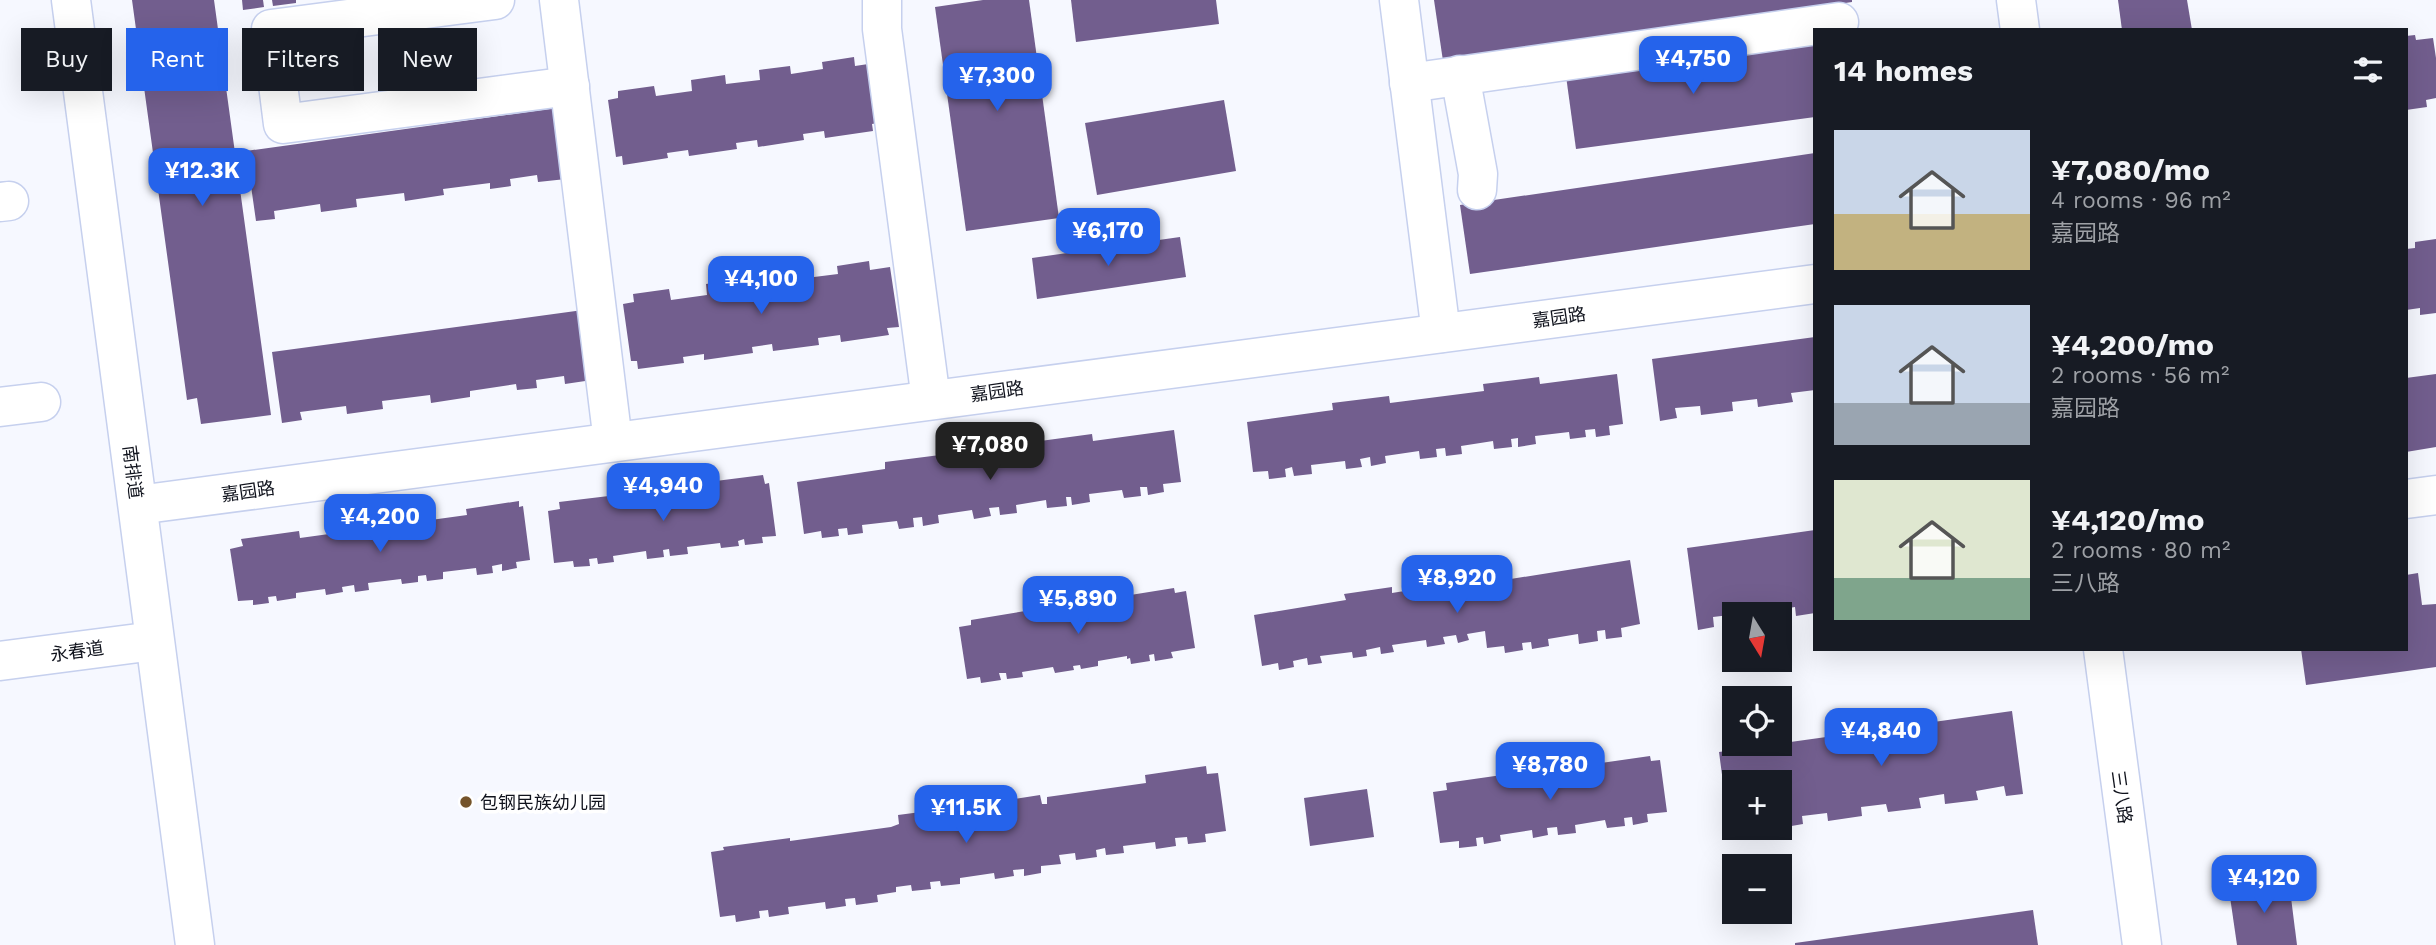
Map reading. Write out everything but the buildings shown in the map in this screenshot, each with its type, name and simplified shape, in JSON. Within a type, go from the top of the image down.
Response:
[{"type":"street","name":"南排道","points":[[71,0],[195,945]]},
{"type":"street","points":[[495,0],[271,29],[283,124],[570,86]]},
{"type":"street","points":[[559,0],[613,442]]},
{"type":"street","points":[[882,0],[882,29],[931,400]]},
{"type":"street","points":[[1399,0],[1441,333]]},
{"type":"street","points":[[2016,0],[2020,28]]},
{"type":"street","points":[[1409,83],[1839,22]]},
{"type":"street","points":[[1460,75],[1478,174],[1477,190]]},
{"type":"street","name":"嘉园路","points":[[138,505],[1813,284]]},
{"type":"street","points":[[0,407],[41,402]]},
{"type":"street","points":[[2408,499],[2436,495]]},
{"type":"street","name":"永春道","points":[[0,661],[154,641]]},
{"type":"street","name":"三八路","points":[[2103,651],[2142,945]]},
{"type":"place","name":"包钢民族幼儿园","points":[[466,802]]}]
